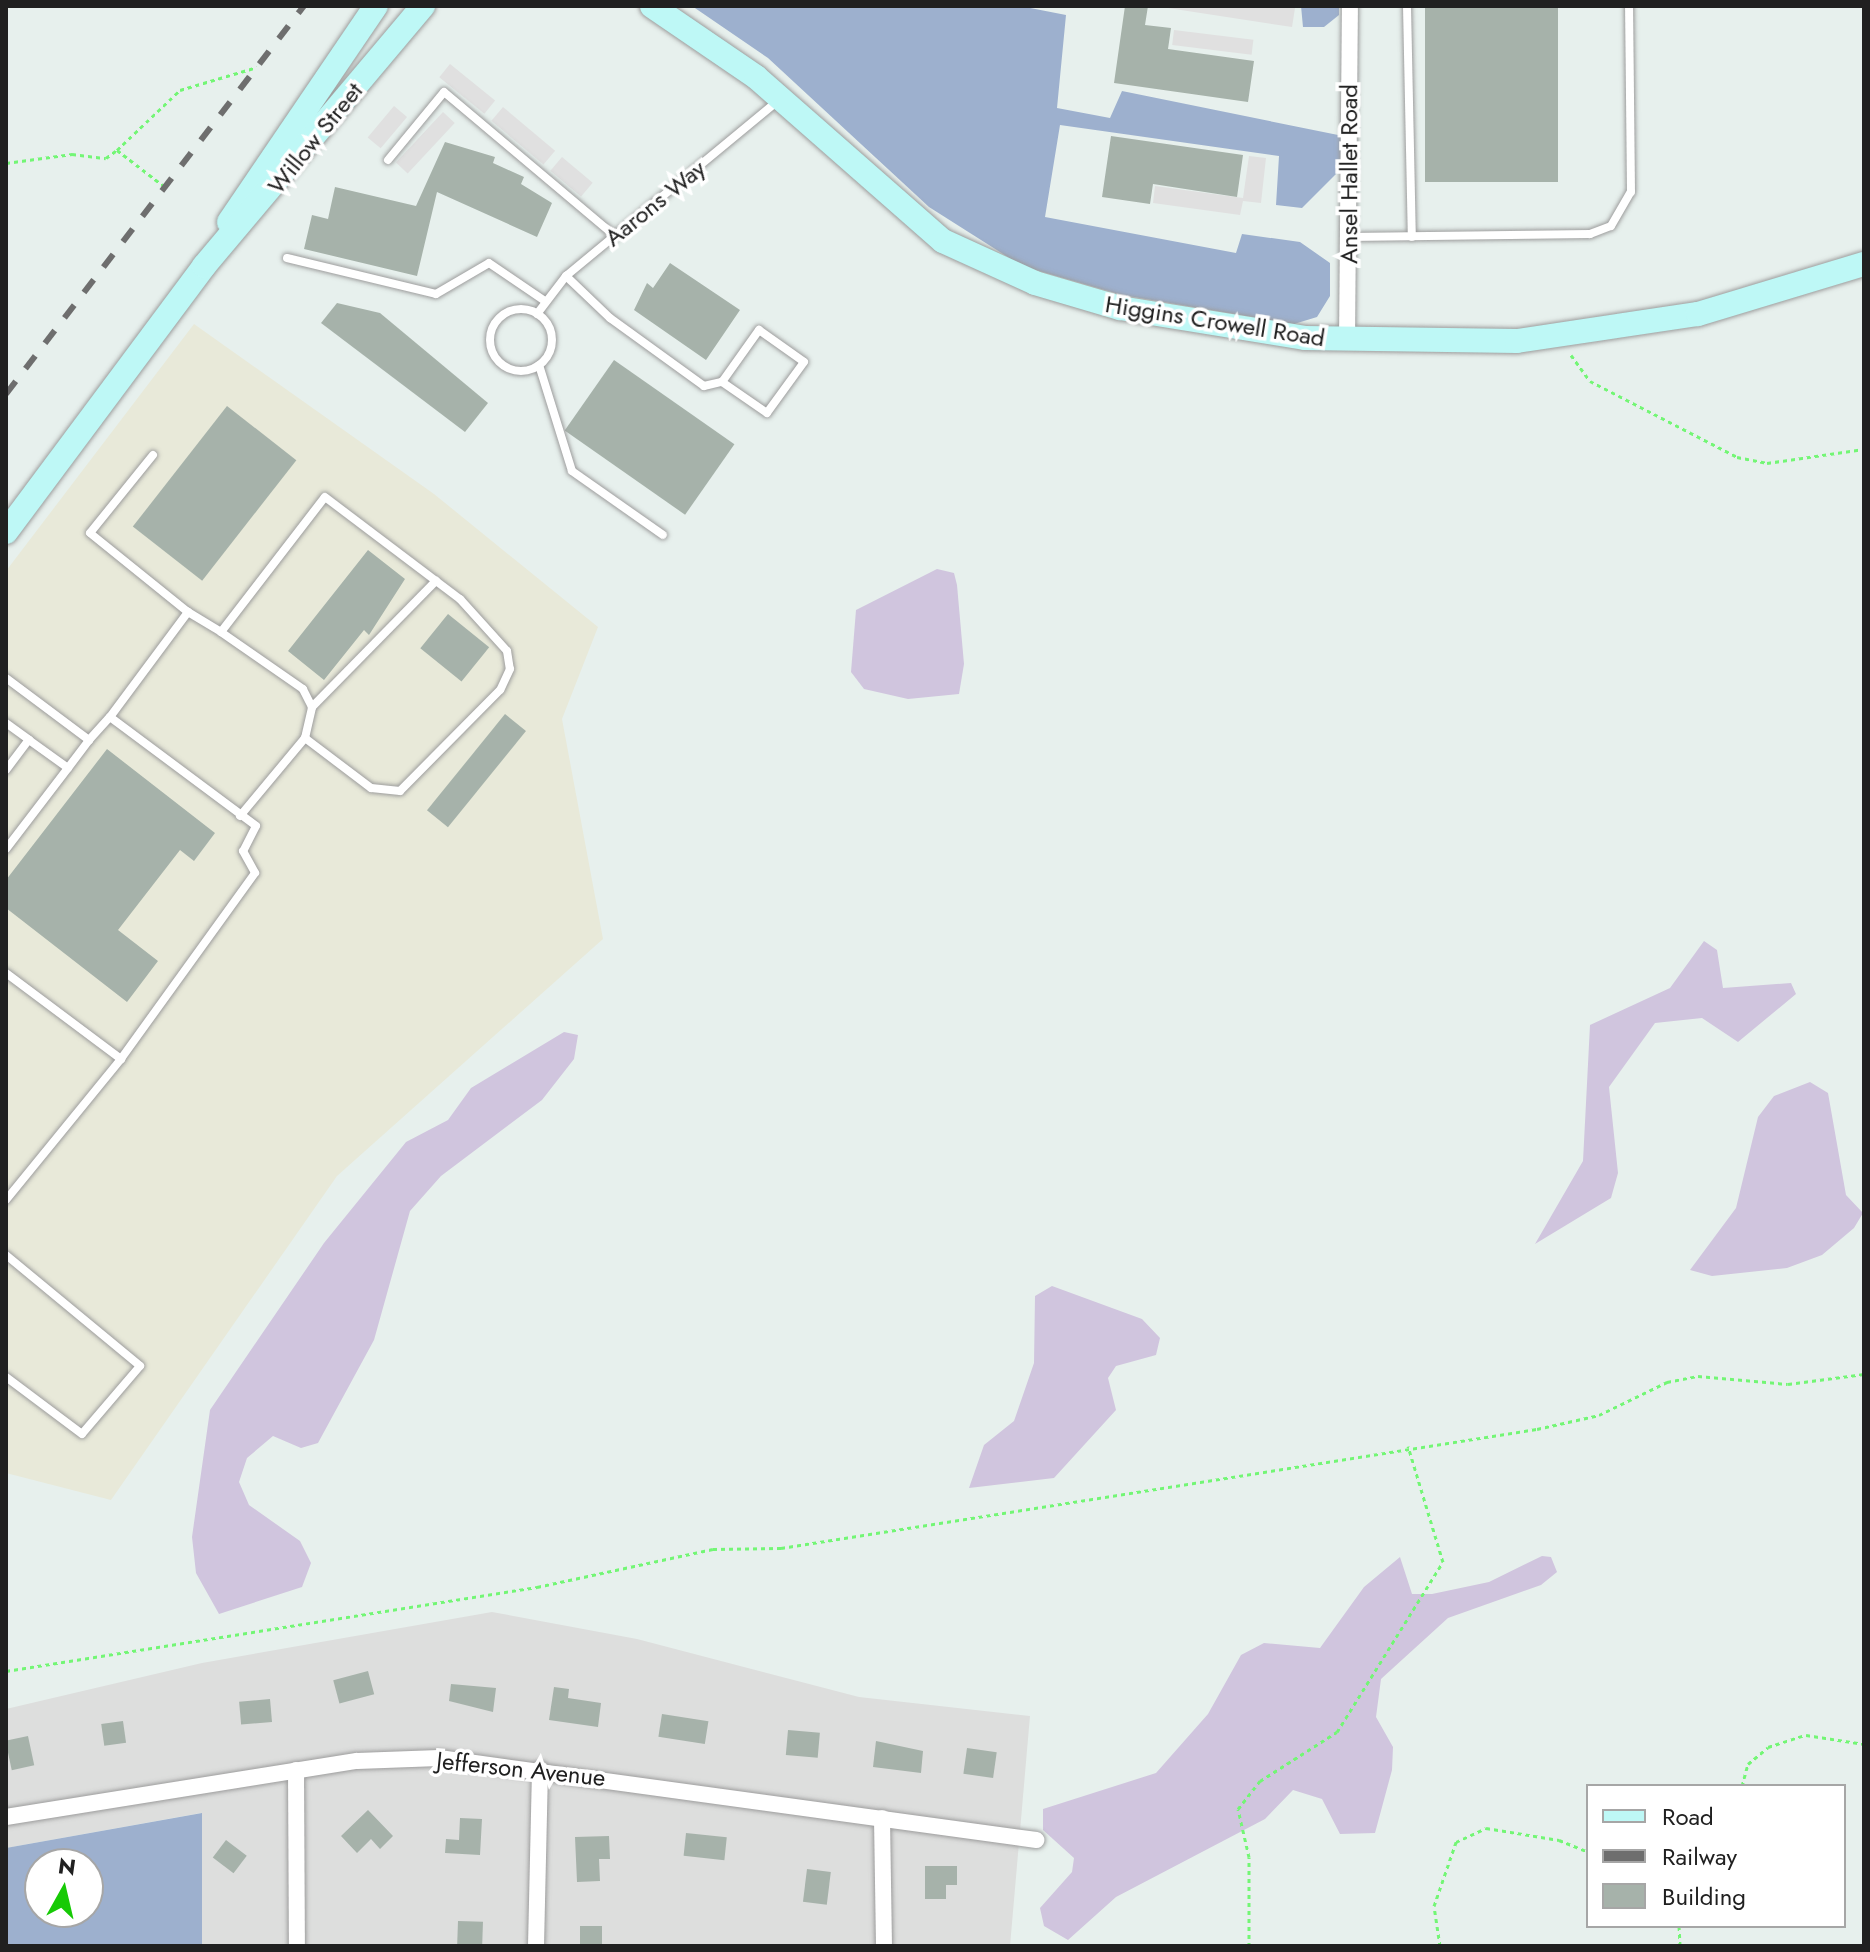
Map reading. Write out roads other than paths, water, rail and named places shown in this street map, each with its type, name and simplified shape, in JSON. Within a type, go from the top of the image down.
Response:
[{"type":"main road","name":"Willow Street","points":[[6,532],[204,266],[376,6]]},
{"type":"main road","name":"Willow Street","points":[[204,266],[423,6]]},
{"type":"main road","name":"Higgins Crowell Road","points":[[652,6],[781,99],[911,219],[997,268],[1120,308],[1347,341],[1564,336],[1698,314],[1864,264]]},
{"type":"street","name":"Ansel Hallet Road","points":[[1347,341],[1350,6]]},
{"type":"street","name":"Jefferson Avenue","points":[[6,1817],[296,1770],[439,1758],[540,1769],[1036,1840]]},
{"type":"street","points":[[536,1946],[540,1769]]},
{"type":"street","points":[[296,1770],[297,1946]]},
{"type":"street","points":[[882,1818],[884,1946]]},
{"type":"lane","points":[[1407,6],[1412,237]]},
{"type":"lane","points":[[1349,237],[1590,234],[1625,212],[1631,192],[1629,6]]},
{"type":"lane","points":[[388,160],[444,92],[615,236]]},
{"type":"lane","name":"Aarons Way","points":[[537,314],[566,276],[781,99]]},
{"type":"lane","points":[[287,258],[436,294],[489,263],[545,301]]},
{"type":"lane","points":[[566,276],[610,318],[704,386],[722,382],[759,330],[804,362],[767,413],[722,382]]},
{"type":"lane","points":[[539,365],[507,368],[490,344],[500,317],[518,309],[537,314],[552,340],[539,365],[572,471],[663,535]]},
{"type":"lane","points":[[153,455],[90,533],[188,612],[303,689],[312,707]]},
{"type":"lane","points":[[221,632],[325,497],[436,581],[507,651],[509,674],[500,690],[400,791],[371,788],[305,738]]},
{"type":"lane","points":[[240,816],[305,738],[312,707],[436,581]]},
{"type":"lane","points":[[6,849],[188,612]]},
{"type":"lane","points":[[6,678],[89,740]]},
{"type":"lane","points":[[6,1200],[121,1059],[255,873],[243,851],[256,826],[110,717]]},
{"type":"lane","points":[[6,723],[68,768]]},
{"type":"lane","points":[[6,770],[29,740]]},
{"type":"lane","points":[[6,750],[16,758]]},
{"type":"lane","points":[[6,973],[121,1059]]},
{"type":"lane","points":[[6,1255],[140,1366],[82,1434],[6,1377]]},
{"type":"railway","points":[[6,394],[304,6]]}]
